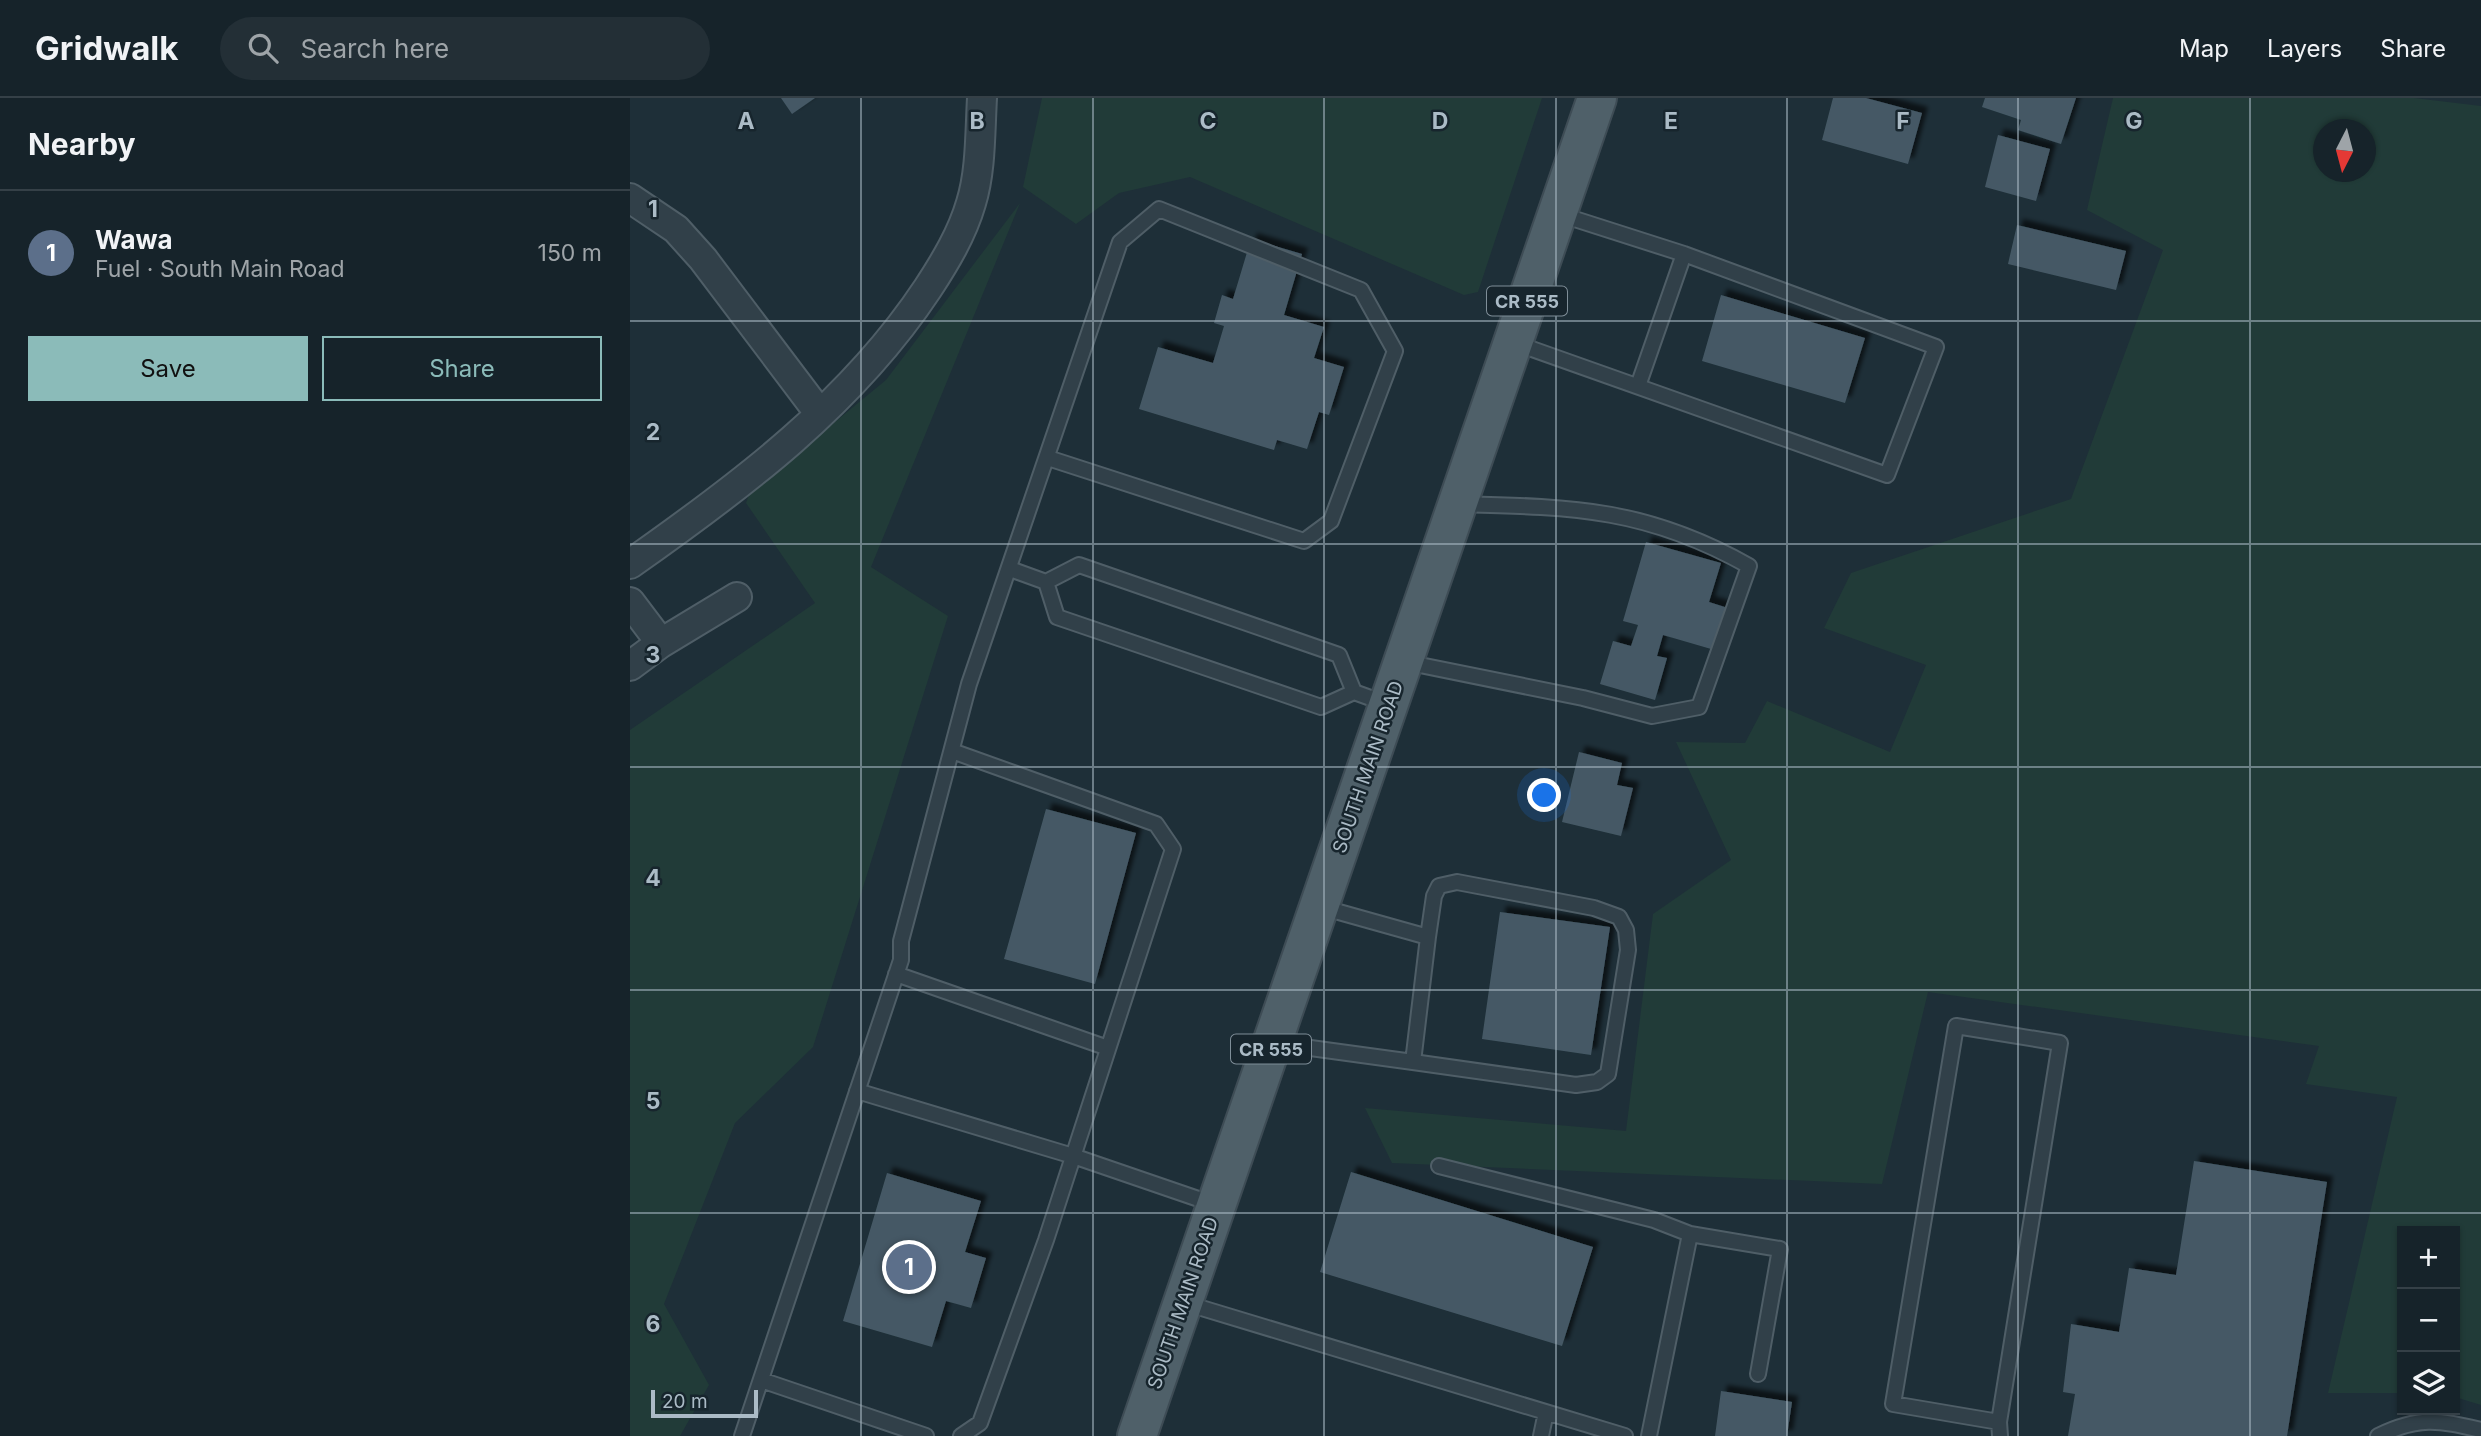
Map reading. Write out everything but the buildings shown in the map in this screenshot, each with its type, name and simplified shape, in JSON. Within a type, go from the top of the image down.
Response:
[{"type":"main road","name":"SOUTH MAIN ROAD","points":[[1137,1436],[1320,906],[1372,698],[1404,661],[1597,98]]},
{"type":"street","points":[[630,564],[784,448],[848,389],[902,327],[948,257],[971,203],[980,146],[982,98]]},
{"type":"street","points":[[630,198],[676,229],[703,259],[820,415]]},
{"type":"street","points":[[630,666],[737,597]]},
{"type":"street","points":[[630,602],[662,643]]},
{"type":"lane","points":[[742,1436],[901,960],[901,941],[969,684],[1120,242],[1159,209],[1361,290],[1395,351],[1331,521],[1304,541],[1048,458]]},
{"type":"lane","points":[[1513,343],[1887,475],[1936,347],[1684,254],[1558,214]]},
{"type":"lane","points":[[1638,386],[1684,254]]},
{"type":"lane","points":[[1404,661],[1583,698],[1652,716],[1699,708],[1749,566],[1707,542],[1646,521],[1569,507],[1458,504]]},
{"type":"lane","points":[[1010,569],[1046,582],[1079,565],[1339,654],[1372,698],[1321,707],[1057,617],[1046,582]]},
{"type":"lane","points":[[952,751],[1156,824],[1173,849],[1073,1156],[980,1423],[961,1436]]},
{"type":"lane","points":[[1273,1043],[1576,1085],[1597,1082],[1608,1074],[1628,950],[1626,930],[1619,917],[1594,908],[1457,882],[1439,886],[1434,896],[1413,1062]]},
{"type":"lane","points":[[1320,906],[1429,937]]},
{"type":"lane","points":[[896,974],[1108,1048]]},
{"type":"lane","points":[[1956,1026],[2060,1043],[2000,1429],[1893,1404],[1956,1026]]},
{"type":"lane","points":[[857,1091],[1073,1156],[1217,1205]]},
{"type":"lane","points":[[1439,1166],[1654,1220],[1690,1234],[1780,1249],[1758,1374]]},
{"type":"lane","points":[[1649,1436],[1690,1234]]},
{"type":"lane","points":[[1183,1303],[1625,1436]]},
{"type":"lane","points":[[761,1380],[926,1436]]},
{"type":"lane","points":[[1541,1436],[1546,1412]]},
{"type":"lane","points":[[2378,1436],[2409,1422],[2443,1422],[2481,1430]]},
{"type":"green space","points":[[1042,98],[1542,98],[1478,292],[1464,295],[1190,177],[1119,193],[1076,224],[1023,187]]},
{"type":"green space","points":[[2113,98],[2414,98],[2481,106],[2481,1405],[2460,1399],[2460,1226],[2397,1226],[2397,1393],[2328,1393],[2397,1097],[2306,1084],[2319,1046],[1928,992],[1882,1184],[1392,1163],[1365,1108],[1626,1131],[1653,914],[1731,860],[1676,742],[1745,743],[1767,701],[1890,752],[1926,665],[1824,628],[1851,573],[2071,499],[2163,250],[2087,210]]},
{"type":"green space","points":[[1020,203],[871,567],[948,616],[813,1047],[735,1123],[664,1304],[709,1385],[680,1436],[630,1436],[630,730],[815,603],[746,503],[750,492],[886,380]]},
{"type":"place","name":"Wawa","points":[[909,1267]]}]
